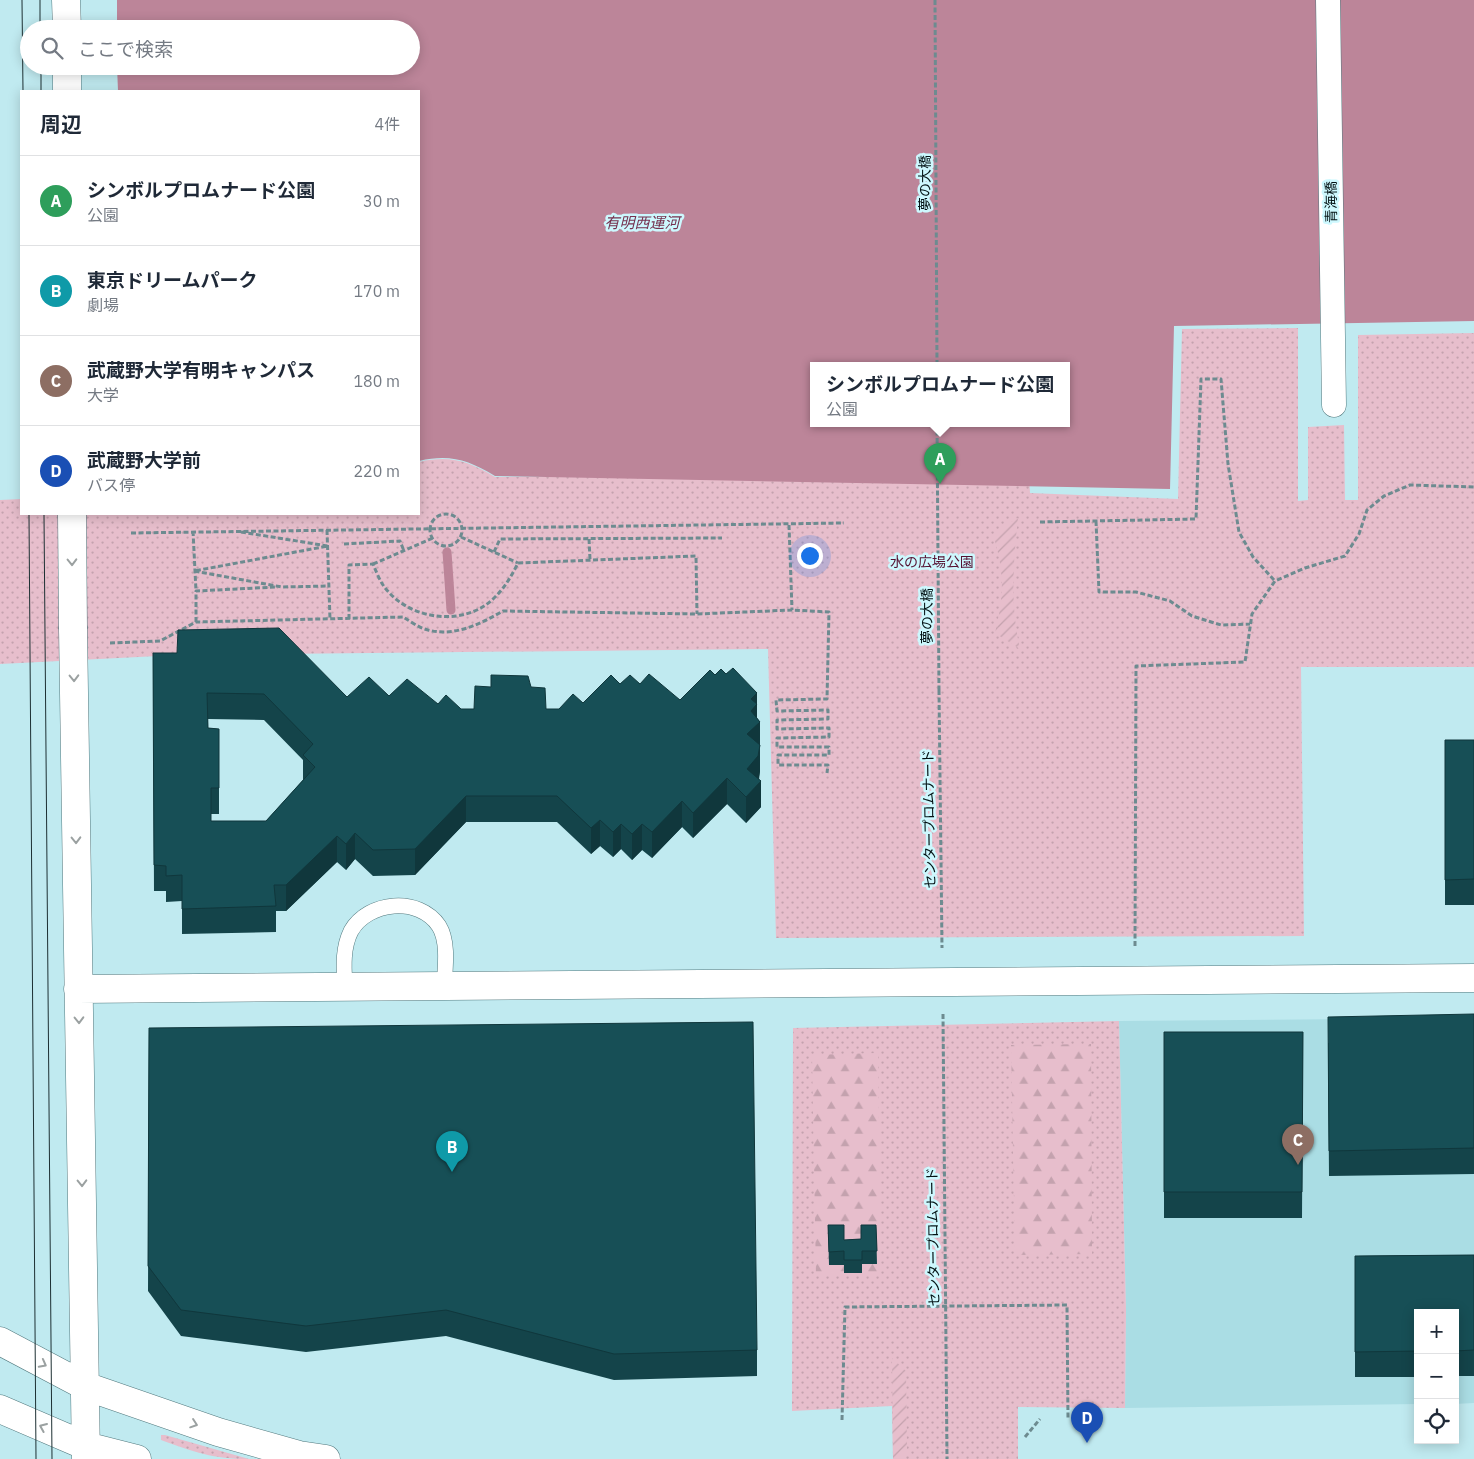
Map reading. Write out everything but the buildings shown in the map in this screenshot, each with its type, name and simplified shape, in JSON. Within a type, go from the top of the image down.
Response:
[{"type":"street","points":[[66,0],[67,20]]},
{"type":"street","name":"青海橋","points":[[1328,0],[1334,405]]},
{"type":"street","points":[[67,75],[67,90]]},
{"type":"street","points":[[72,515],[86,1452]]},
{"type":"street","points":[[78,989],[1474,978]]},
{"type":"street","points":[[0,1341],[85,1386],[218,1432],[299,1455],[326,1459]]},
{"type":"street","points":[[0,1409],[86,1452],[137,1459]]},
{"type":"lane","points":[[345,988],[344,956],[350,933],[358,921],[383,907],[399,905],[417,909],[430,916],[440,927],[444,939],[444,987]]},
{"type":"path","name":"夢の大橋","points":[[935,0],[937,362]]},
{"type":"path","points":[[1040,522],[1196,519],[1201,378],[1221,379],[1228,464],[1240,532],[1253,557],[1275,581]]},
{"type":"path","name":"夢の大橋","points":[[937,427],[939,690]]},
{"type":"path","points":[[1135,946],[1136,666],[1245,662],[1252,614],[1275,581],[1305,568],[1344,556],[1359,534],[1367,510],[1384,496],[1410,485],[1474,487]]},
{"type":"path","points":[[446,514],[456,517],[462,528],[461,537],[454,544],[444,546],[433,538],[431,529],[436,518],[446,514]]},
{"type":"path","points":[[1096,521],[1099,592],[1136,592],[1170,601],[1192,616],[1221,625],[1250,624]]},
{"type":"path","points":[[132,532],[844,523]]},
{"type":"path","points":[[789,525],[792,610]]},
{"type":"path","points":[[230,530],[328,546]]},
{"type":"path","points":[[327,530],[330,619]]},
{"type":"path","points":[[193,531],[196,622]]},
{"type":"path","points":[[461,537],[518,562],[696,556],[697,614]]},
{"type":"path","points":[[349,619],[348,565],[373,564],[433,538]]},
{"type":"path","points":[[494,552],[500,539],[722,538]]},
{"type":"path","points":[[589,539],[590,559]]},
{"type":"path","points":[[344,544],[400,541],[404,551]]},
{"type":"path","points":[[194,572],[328,546]]},
{"type":"path","points":[[373,564],[384,586],[401,603],[422,614],[446,617],[470,613],[491,602],[507,584],[518,562]]},
{"type":"path","points":[[194,572],[282,587]]},
{"type":"path","points":[[196,591],[329,586]]},
{"type":"path","points":[[110,643],[160,641],[196,622],[403,617],[427,630],[457,632],[480,625],[503,612],[697,614],[792,610],[829,612],[827,700],[776,700],[777,711],[828,710],[828,719],[777,720],[777,729],[829,728],[829,737],[777,738],[777,747],[829,746],[829,755],[778,755],[778,765],[828,765],[827,773]]},
{"type":"path","name":"センタープロムナード","points":[[939,690],[942,948]]},
{"type":"path","name":"センタープロムナード","points":[[943,1014],[947,1459]]},
{"type":"path","points":[[842,1420],[845,1307],[1067,1305],[1068,1419]]},
{"type":"path","points":[[1026,1437],[1040,1419]]},
{"type":"shaded area","points":[[1474,1018],[1474,1403],[1459,1404],[1459,1309],[1414,1309],[1414,1404],[1125,1408],[1126,1310],[1119,1021]]},
{"type":"green space","name":"水の広場公園","points":[[1298,328],[1298,501],[1308,500],[1308,427],[1344,425],[1345,500],[1358,500],[1358,335],[1474,333],[1474,667],[1301,667],[1304,936],[776,938],[768,649],[178,655],[0,664],[0,496],[20,495],[20,515],[420,515],[420,462],[430,460],[450,459],[467,463],[495,477],[850,476],[1013,427],[1026,427],[1030,493],[1178,499],[1182,329]]},
{"type":"green space","points":[[1018,518],[1013,584],[1020,649],[995,633],[1002,584],[1000,561],[993,535],[1002,527]]},
{"type":"green space","points":[[1119,1021],[1126,1310],[1125,1408],[1018,1407],[1018,1459],[893,1459],[892,1406],[792,1411],[793,1028]]},
{"type":"green space","points":[[1091,1044],[1092,1254],[1015,1255],[1011,1045]]},
{"type":"green space","points":[[878,1053],[881,1275],[816,1276],[812,1055]]},
{"type":"green space","points":[[892,1358],[906,1371],[907,1451],[900,1459],[893,1459]]},
{"type":"green space","points":[[161,1435],[249,1459],[225,1458],[194,1451],[161,1440]]},
{"type":"water","name":"有明西運河","points":[[0,0],[1474,0],[1474,321],[1174,326],[1170,489],[495,476],[467,462],[450,458],[420,461],[420,90],[21,90]]},
{"type":"pier","points":[[0,0],[117,0],[117,20],[20,20],[20,75],[117,75],[118,90],[20,90],[20,499],[0,500]]},
{"type":"waterway","points":[[447,552],[451,610]]},
{"type":"tram line","points":[[22,0],[22,20]]},
{"type":"tram line","points":[[40,0],[40,20]]},
{"type":"tram line","points":[[23,75],[23,90]]},
{"type":"tram line","points":[[41,75],[41,90]]},
{"type":"tram line","points":[[29,515],[36,1459]]},
{"type":"tram line","points":[[44,515],[52,1459]]},
{"type":"place","name":"シンボルプロムナード公園","points":[[940,484]]},
{"type":"place","name":"武蔵野大学有明キャンパス","points":[[1298,1165]]},
{"type":"place","name":"東京ドリームパーク","points":[[452,1172]]},
{"type":"place","name":"武蔵野大学前","points":[[1087,1443]]}]
